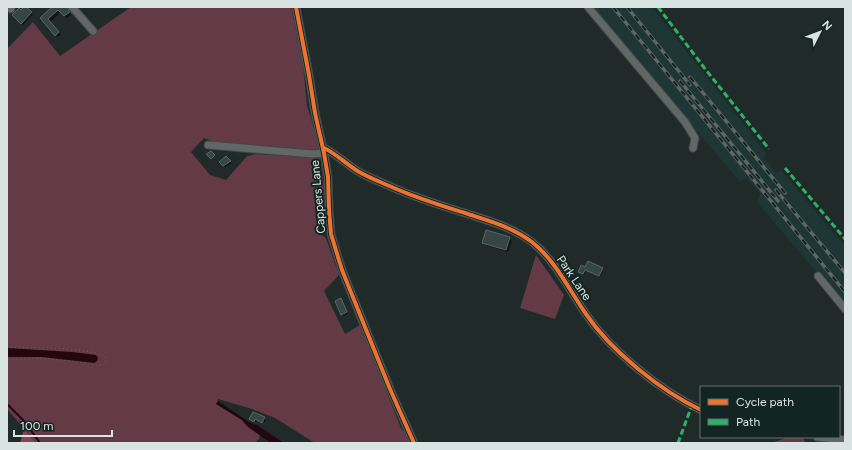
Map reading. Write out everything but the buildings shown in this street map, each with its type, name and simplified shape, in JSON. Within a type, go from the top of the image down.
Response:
[{"type":"street","points":[[72,7],[92,31]]},
{"type":"street","name":"Cappers Lane","points":[[296,7],[315,113],[324,151],[328,177],[331,234],[342,270],[390,389],[414,443]]},
{"type":"street","points":[[588,7],[684,122],[695,138],[693,148]]},
{"type":"street","points":[[208,145],[313,154],[324,151]]},
{"type":"street","name":"Park Lane","points":[[324,151],[362,174],[403,191],[510,228],[532,242],[545,254],[558,271],[587,315],[604,337],[626,359],[661,385],[692,406],[700,410]]},
{"type":"street","points":[[818,276],[845,308]]},
{"type":"street","points":[[826,438],[845,440]]},
{"type":"path","points":[[7,347],[98,353],[106,357],[106,363],[98,366],[87,363],[42,358],[7,360]]},
{"type":"shaded area","points":[[131,7],[291,7],[302,55],[307,105],[320,148],[314,151],[214,142],[204,138],[191,152],[210,175],[226,180],[247,156],[256,154],[268,155],[270,152],[320,158],[324,183],[325,207],[322,209],[325,219],[317,231],[326,238],[339,275],[324,291],[345,334],[360,325],[401,428],[406,433],[411,443],[315,443],[275,418],[252,409],[218,399],[217,404],[242,420],[248,427],[260,435],[259,439],[256,441],[258,443],[36,443],[7,409],[7,49],[33,22],[60,56]]},
{"type":"shaded area","points":[[592,7],[652,7],[766,153],[764,158],[777,173],[781,170],[845,246],[845,306],[757,202],[760,194],[747,178],[740,182]]},
{"type":"shaded area","points":[[536,255],[564,295],[555,319],[520,308]]},
{"type":"shaded area","points":[[7,348],[72,352],[96,355],[98,358],[94,363],[42,357],[7,357]]},
{"type":"shaded area","points":[[218,401],[284,443],[271,443],[248,427],[242,420],[216,404]]},
{"type":"shaded area","points":[[24,429],[36,443],[20,443]]},
{"type":"shaded area","points":[[786,438],[803,438],[805,442],[819,443],[771,443]]},
{"type":"waterway","points":[[7,404],[25,422],[40,443]]},
{"type":"railway","points":[[613,7],[845,292]]},
{"type":"railway","points":[[627,7],[690,85]]},
{"type":"railway","points":[[690,77],[785,193]]},
{"type":"railway","points":[[680,81],[778,201]]},
{"type":"railway","points":[[776,190],[845,273]]},
{"type":"marked path","points":[[658,7],[769,149]]},
{"type":"marked path","points":[[785,168],[845,239]]},
{"type":"marked path","points":[[678,443],[692,405]]},
{"type":"cycle path","points":[[296,7],[328,177],[331,234],[342,270],[390,389],[414,443]]},
{"type":"cycle path","points":[[324,148],[356,170],[373,179],[403,192],[503,226],[525,237],[548,258],[562,276],[596,328],[623,356],[654,381],[700,409]]}]
